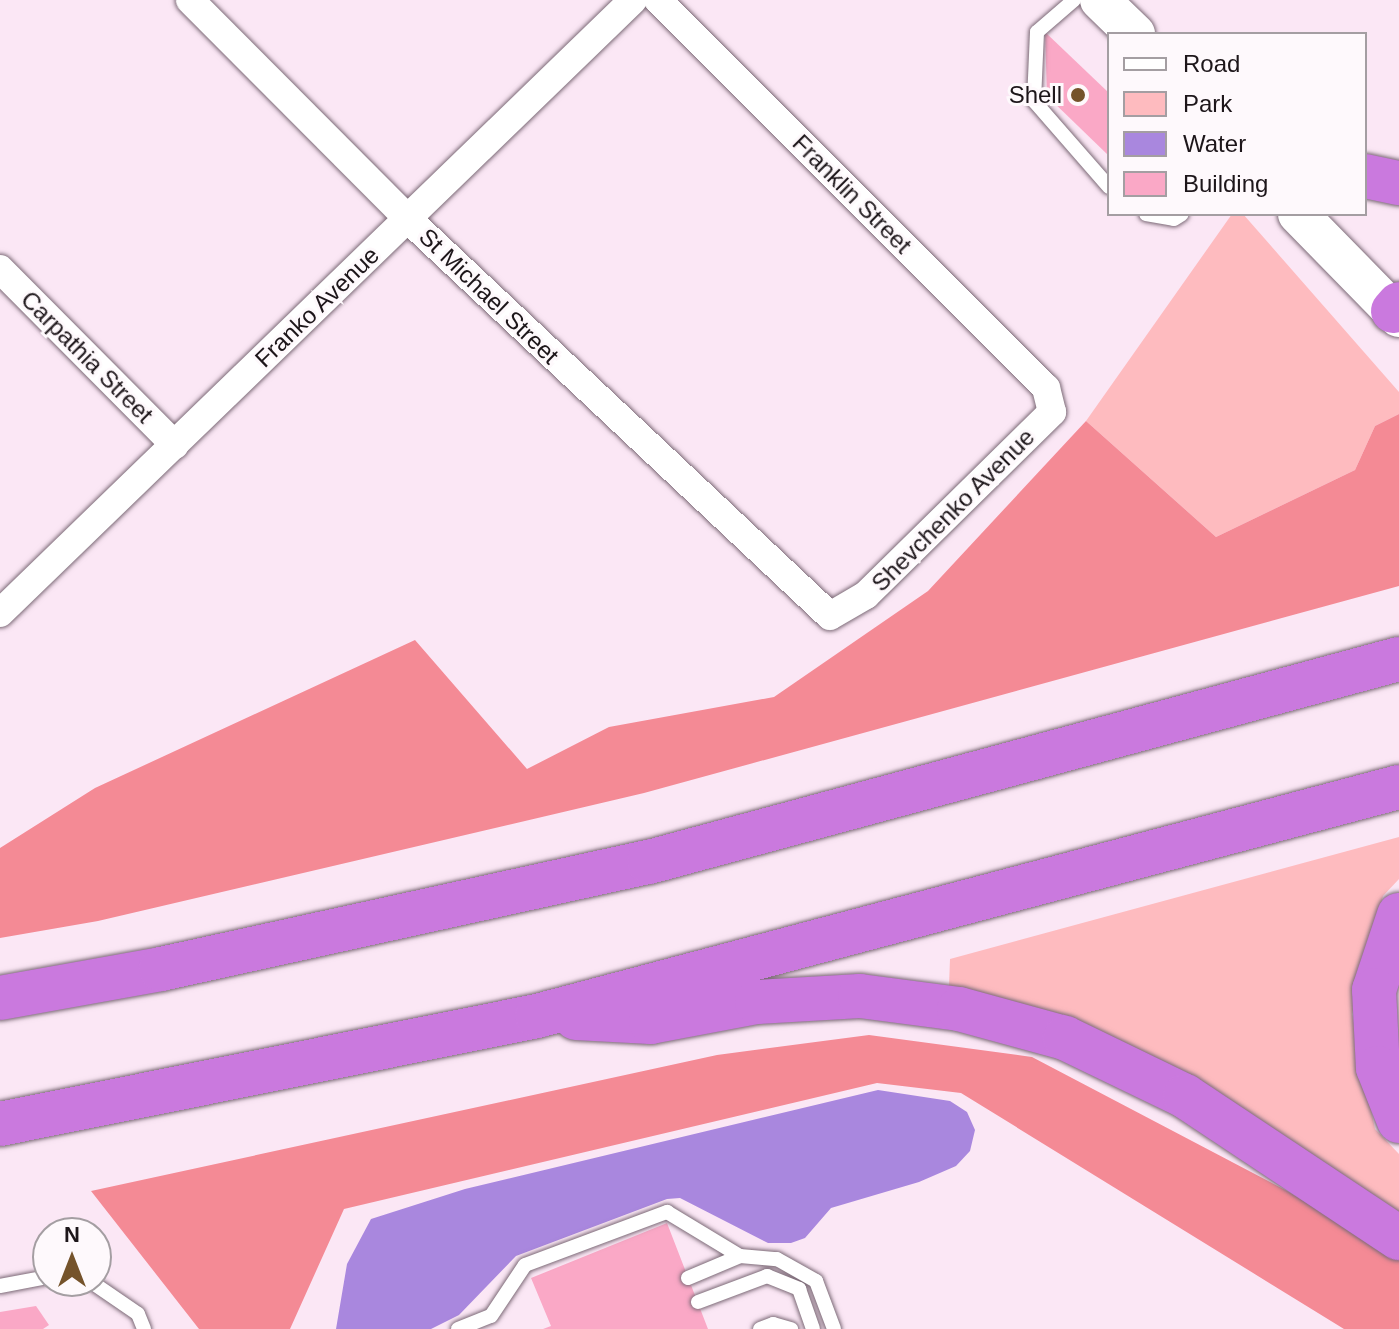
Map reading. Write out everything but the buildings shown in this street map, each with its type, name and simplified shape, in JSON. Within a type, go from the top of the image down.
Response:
[{"type":"highway","points":[[1367,176],[1399,183]]},
{"type":"highway","points":[[0,998],[430,913],[649,862],[1399,659]]},
{"type":"highway","points":[[0,1124],[537,1016],[1399,787]]},
{"type":"highway","points":[[1399,915],[1374,990],[1374,1028],[1378,1068],[1399,1121]]},
{"type":"highway","points":[[537,1016],[651,1022],[757,1002],[860,996],[959,1009],[1065,1038],[1185,1096],[1399,1238]]},
{"type":"main road","points":[[1100,0],[1133,32]]},
{"type":"main road","points":[[1300,216],[1397,311]]},
{"type":"street","name":"St Michael Street","points":[[190,0],[408,219],[793,586]]},
{"type":"street","name":"Franko Avenue","points":[[0,613],[633,0]]},
{"type":"street","name":"Franklin Street","points":[[658,0],[1046,388]]},
{"type":"street","name":"Carpathia Street","points":[[0,269],[175,445]]},
{"type":"street","name":"Shevchenko Avenue","points":[[793,586],[830,616],[866,595],[1052,412],[1046,388]]},
{"type":"lane","points":[[1074,0],[1037,32],[1034,101],[1107,185]]},
{"type":"lane","points":[[1157,216],[1174,219],[1179,216]]},
{"type":"lane","points":[[458,1329],[491,1316],[525,1265],[667,1212],[740,1256],[777,1259],[816,1281],[834,1329]]},
{"type":"lane","points":[[688,1278],[740,1256]]},
{"type":"lane","points":[[698,1302],[767,1276],[799,1289],[813,1329]]},
{"type":"lane","points":[[0,1286],[32,1280]]},
{"type":"lane","points":[[112,1296],[138,1314],[144,1329]]},
{"type":"lane","points":[[760,1329],[773,1324],[791,1329]]},
{"type":"green space","points":[[1231,216],[1245,216],[1399,392],[1399,414],[1375,426],[1355,470],[1216,537],[1086,421]]},
{"type":"green space","points":[[1399,837],[1399,879],[1383,896],[1352,1014],[1375,1129],[1399,1154],[1399,1221],[949,986],[950,959]]},
{"type":"shaded area","points":[[1399,414],[1399,586],[644,793],[98,921],[0,938],[0,848],[95,788],[415,640],[527,769],[609,727],[774,697],[928,591],[1086,421],[1216,537],[1355,470],[1375,426]]},
{"type":"shaded area","points":[[869,1035],[1032,1057],[1289,1192],[1399,1259],[1399,1329],[1344,1329],[961,1093],[877,1083],[344,1209],[290,1329],[199,1329],[91,1191],[717,1055]]},
{"type":"water","points":[[878,1090],[950,1101],[967,1112],[975,1130],[970,1151],[956,1166],[919,1182],[831,1208],[805,1238],[791,1243],[768,1243],[680,1198],[667,1199],[516,1256],[459,1315],[431,1329],[336,1329],[347,1264],[371,1219],[465,1189]]},
{"type":"place","name":"Shell","points":[[1078,95]]}]
